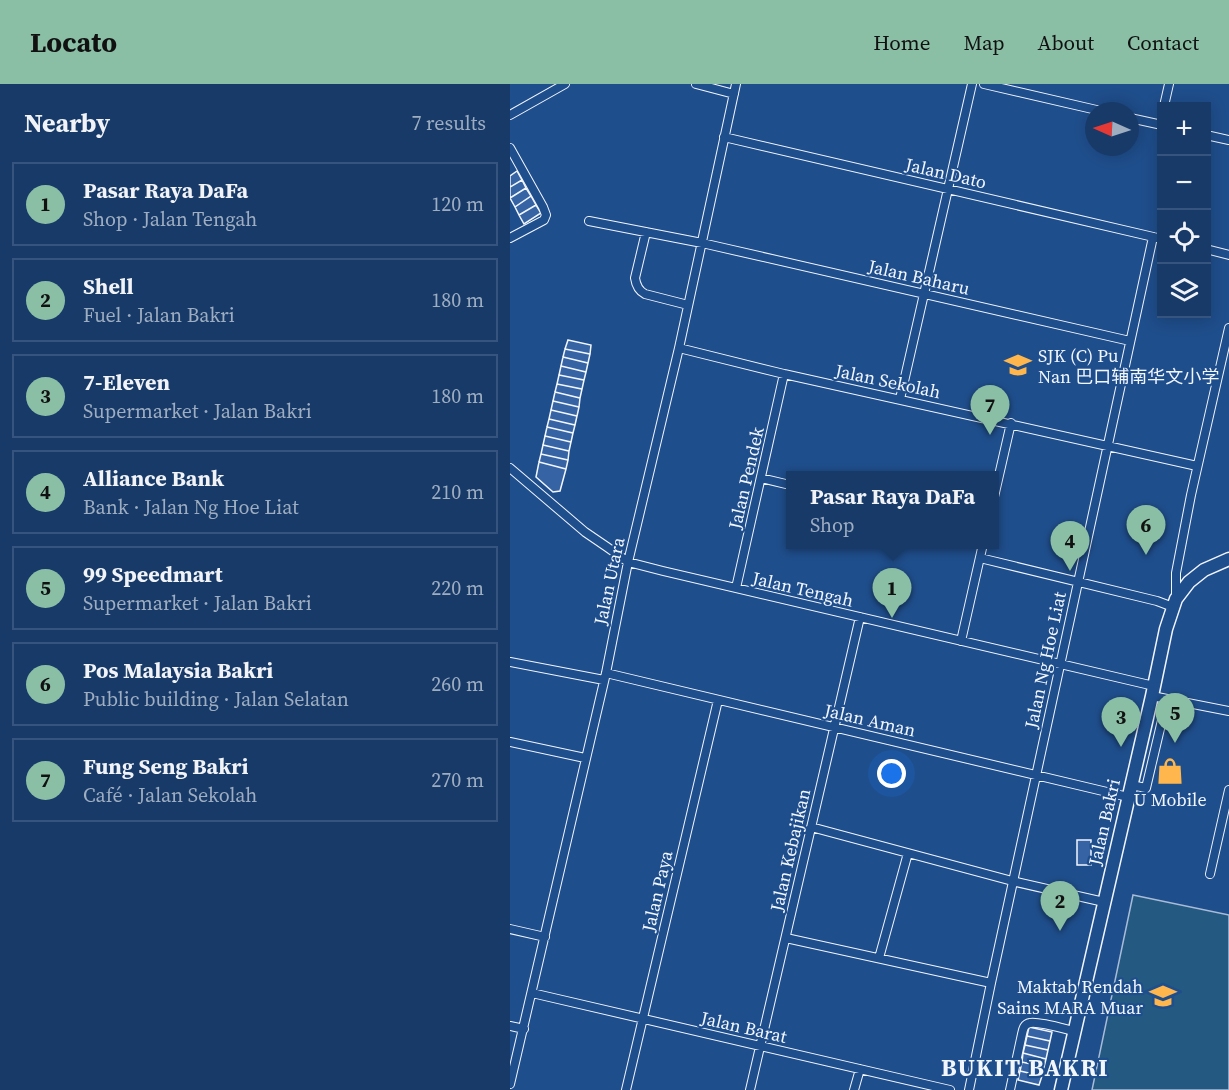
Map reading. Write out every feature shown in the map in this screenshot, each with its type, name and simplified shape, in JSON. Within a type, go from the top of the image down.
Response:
[{"type":"main road","points":[[1167,602],[1204,570],[1229,559]]},
{"type":"main road","name":"Jalan Bakri","points":[[1061,1090],[1153,691],[1166,628],[1167,602]]},
{"type":"street","points":[[510,115],[565,84]]},
{"type":"street","points":[[696,84],[734,94]]},
{"type":"street","name":"Jalan Utara","points":[[510,1084],[585,758],[599,677],[679,348],[736,84]]},
{"type":"street","points":[[900,399],[972,84]]},
{"type":"street","points":[[984,84],[1085,107]]},
{"type":"street","points":[[1165,102],[1169,84]]},
{"type":"street","points":[[1139,119],[1157,121]]},
{"type":"street","points":[[1211,136],[1229,140]]},
{"type":"street","name":"Jalan Dato","points":[[724,137],[1157,238]]},
{"type":"street","points":[[510,148],[546,215],[544,220],[510,237]]},
{"type":"street","name":"Jalan Baharu","points":[[590,221],[702,243],[1130,341]]},
{"type":"street","points":[[646,232],[635,278],[637,285],[645,294],[688,305]]},
{"type":"street","name":"Jalan Ng Hoe Liat","points":[[969,1090],[991,983],[1017,882],[1036,775],[1153,237]]},
{"type":"street","points":[[1211,250],[1229,255]]},
{"type":"street","points":[[980,558],[1167,602],[1176,573],[1197,466],[1229,328]]},
{"type":"street","name":"Jalan Sekolah","points":[[679,348],[784,374],[1197,466]]},
{"type":"street","name":"Jalan Pendek","points":[[736,588],[784,374]]},
{"type":"street","points":[[999,475],[1011,423]]},
{"type":"street","name":"Jalan Tengah","points":[[510,468],[585,532],[628,562],[1060,664],[1153,691],[1167,699],[1229,711]]},
{"type":"street","points":[[761,478],[786,484]]},
{"type":"street","points":[[961,641],[982,549]]},
{"type":"street","name":"Jalan Kebajikan","points":[[750,1090],[860,617]]},
{"type":"street","name":"Jalan Aman","points":[[510,662],[718,700],[1036,775],[1130,791]]},
{"type":"street","points":[[1130,791],[1146,788],[1167,699]]},
{"type":"street","name":"Jalan Paya","points":[[626,1090],[718,700]]},
{"type":"street","points":[[510,742],[585,758]]},
{"type":"street","points":[[1210,874],[1229,790]]},
{"type":"street","points":[[811,827],[1017,882],[1104,902]]},
{"type":"street","points":[[879,958],[908,853]]},
{"type":"street","points":[[510,929],[544,937]]},
{"type":"street","points":[[786,938],[991,983]]},
{"type":"street","name":"Jalan Barat","points":[[532,993],[950,1090]]},
{"type":"street","points":[[1010,1090],[1025,1025],[1037,1023],[1074,1031]]},
{"type":"street","points":[[510,1026],[524,1029]]},
{"type":"street","points":[[854,1090],[860,1069]]},
{"type":"shaded area","name":"Maktab Rendah Sains MARA Muar","points":[[1133,895],[1229,915],[1229,1090],[1092,1090]]},
{"type":"building","points":[[517,171],[522,180],[510,187],[510,176]]},
{"type":"building","points":[[522,180],[526,188],[510,198],[510,187]]},
{"type":"building","points":[[526,188],[531,196],[515,207],[510,198]]},
{"type":"building","points":[[531,196],[536,205],[519,215],[515,207]]},
{"type":"building","points":[[536,205],[541,213],[524,224],[519,215]]},
{"type":"building","points":[[568,340],[591,345],[590,354],[565,349]]},
{"type":"building","points":[[565,349],[590,354],[588,363],[563,357]]},
{"type":"building","points":[[563,357],[588,363],[586,372],[561,366]]},
{"type":"building","points":[[561,366],[586,372],[584,380],[559,375]]},
{"type":"building","points":[[559,375],[584,380],[582,389],[557,384]]},
{"type":"building","points":[[557,384],[582,389],[580,398],[555,392]]},
{"type":"building","points":[[555,392],[580,398],[579,407],[553,401]]},
{"type":"building","points":[[553,401],[579,407],[577,416],[551,410]]},
{"type":"building","points":[[551,410],[577,416],[575,425],[549,419]]},
{"type":"building","points":[[549,419],[575,425],[573,433],[547,427]]},
{"type":"building","points":[[547,427],[573,433],[571,442],[545,436]]},
{"type":"building","points":[[545,436],[571,442],[569,451],[543,445]]},
{"type":"building","points":[[543,445],[569,451],[568,460],[541,454]]},
{"type":"building","points":[[541,454],[568,460],[566,469],[539,462]]},
{"type":"building","points":[[539,462],[566,469],[560,491],[553,492],[536,477]]},
{"type":"building","points":[[1077,840],[1091,840],[1091,865],[1077,865]]},
{"type":"building","points":[[1029,1027],[1052,1032],[1050,1041],[1027,1036]]},
{"type":"building","points":[[1027,1036],[1050,1041],[1048,1050],[1025,1045]]},
{"type":"building","points":[[1025,1045],[1048,1050],[1046,1059],[1023,1053]]},
{"type":"building","points":[[1023,1053],[1046,1059],[1044,1067],[1022,1062]]},
{"type":"building","points":[[1022,1062],[1044,1067],[1042,1076],[1020,1071]]},
{"type":"building","points":[[1020,1071],[1042,1076],[1039,1085],[1018,1080]]},
{"type":"place","name":"SJK (C) Pu Nan 巴口辅南华文小学","points":[[1018,365]]},
{"type":"place","name":"Fung Seng Bakri","points":[[990,435]]},
{"type":"place","name":"Pos Malaysia Bakri","points":[[1146,555]]},
{"type":"place","name":"Alliance Bank","points":[[1070,571]]},
{"type":"place","name":"Pasar Raya DaFa","points":[[892,618]]},
{"type":"place","name":"99 Speedmart","points":[[1175,743]]},
{"type":"place","name":"7-Eleven","points":[[1121,747]]},
{"type":"place","name":"U Mobile","points":[[1170,771]]},
{"type":"place","name":"Shell","points":[[1060,931]]},
{"type":"place","name":"Maktab Rendah Sains MARA Muar","points":[[1163,996]]},
{"type":"district","name":"BUKIT BAKRI","points":[[1025,1067]]}]
